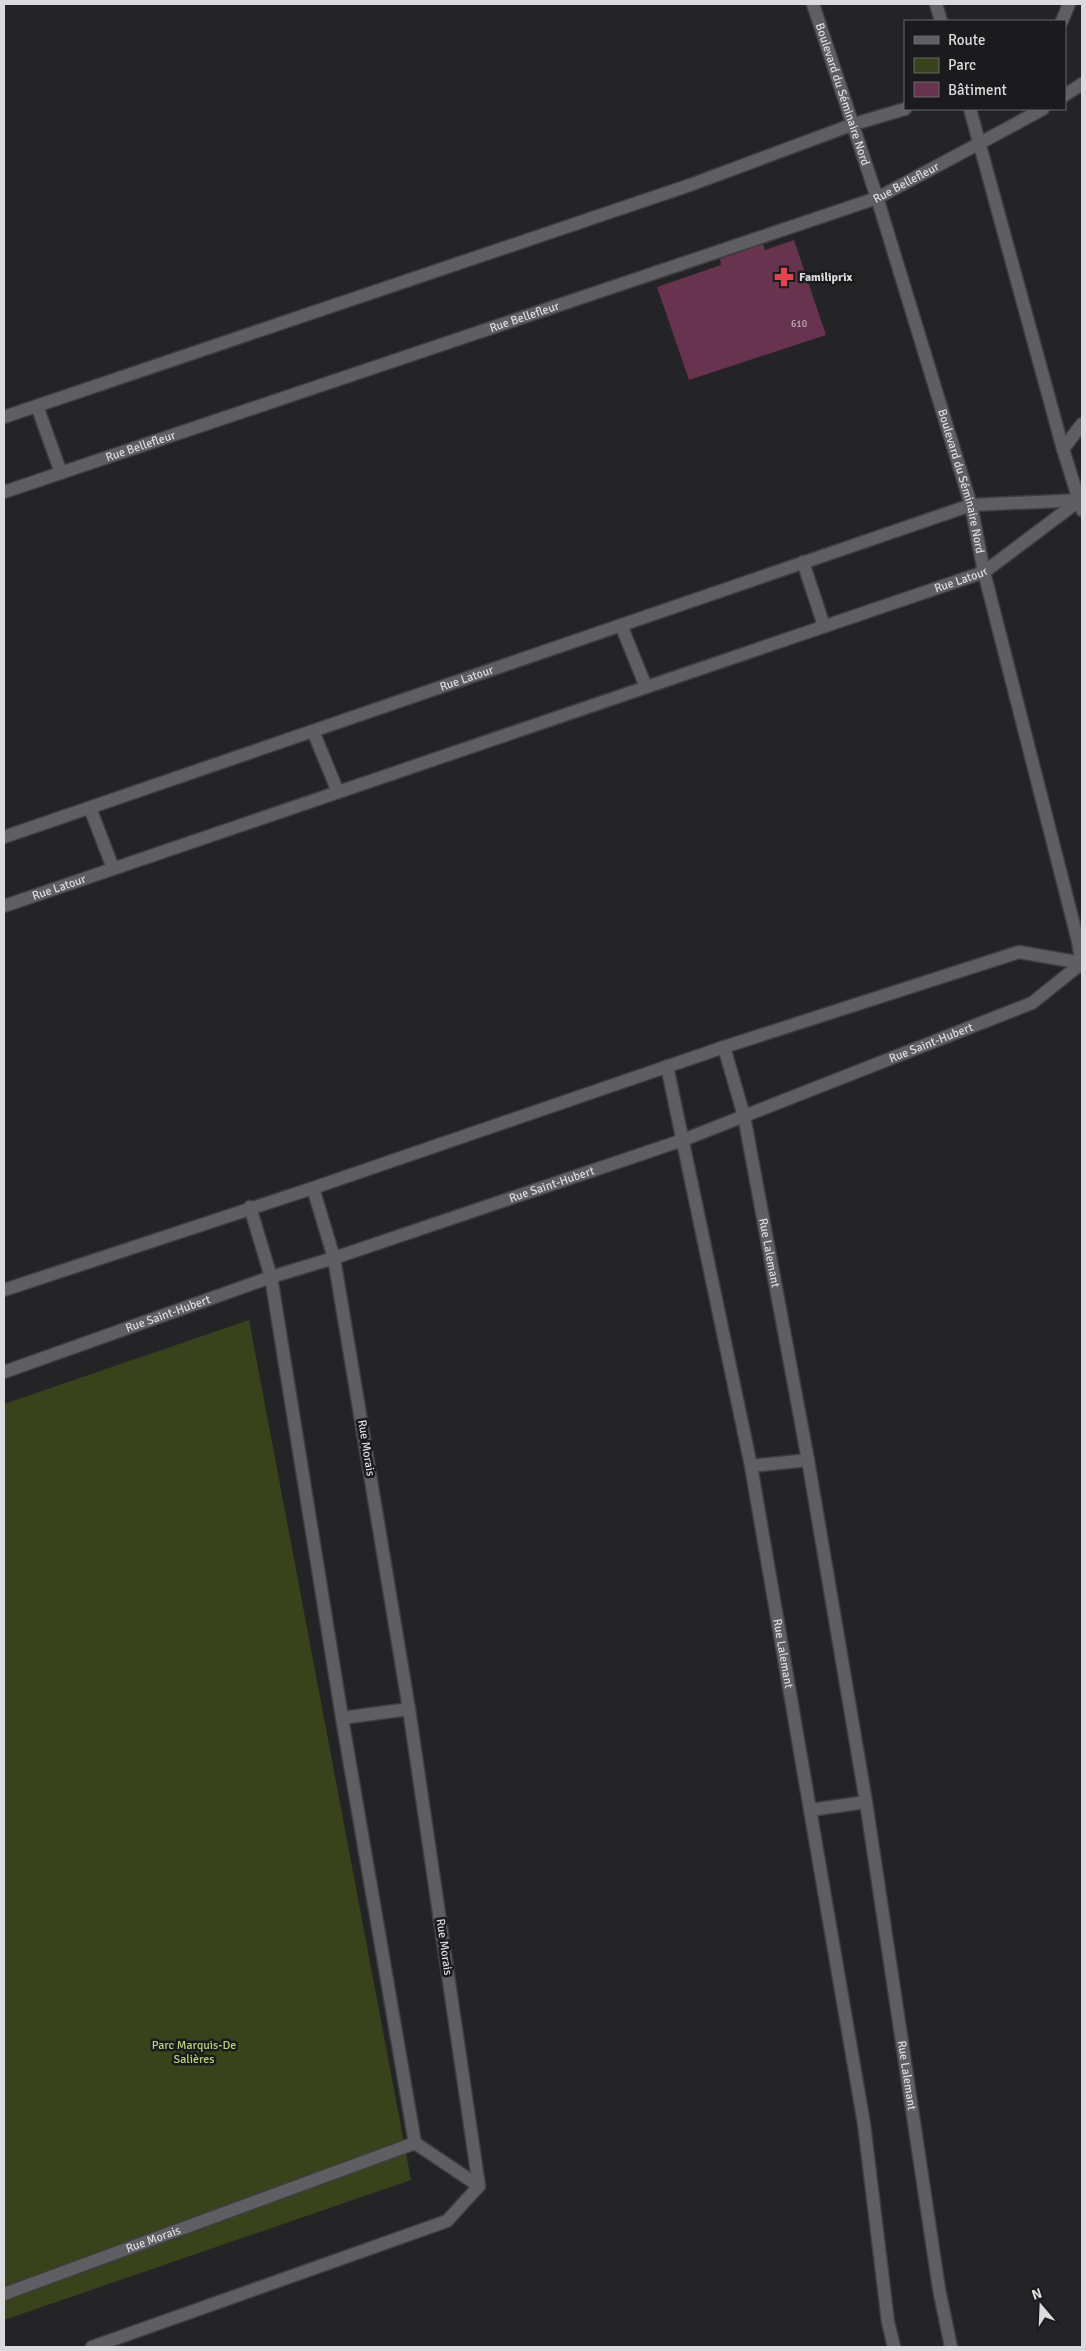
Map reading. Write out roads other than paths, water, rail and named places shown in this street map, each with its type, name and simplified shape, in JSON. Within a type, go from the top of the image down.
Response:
[{"type":"street","name":"Boulevard du Séminaire Nord","points":[[813,4],[854,124],[971,505],[984,572],[1082,964]]},
{"type":"street","points":[[936,4],[942,20]]},
{"type":"street","points":[[1062,20],[1069,4]]},
{"type":"street","points":[[1066,94],[1082,84]]},
{"type":"street","points":[[4,417],[680,188],[854,124],[904,109]]},
{"type":"street","points":[[970,110],[1063,449],[1081,503]]},
{"type":"street","name":"Rue Bellefleur","points":[[4,492],[877,198],[1041,110]]},
{"type":"street","points":[[37,406],[61,473]]},
{"type":"street","points":[[1063,449],[1082,424]]},
{"type":"street","name":"Rue Latour","points":[[4,838],[971,505],[1081,503]]},
{"type":"street","name":"Rue Latour","points":[[4,906],[984,572],[1081,503]]},
{"type":"street","points":[[803,562],[824,626]]},
{"type":"street","points":[[621,625],[646,687]]},
{"type":"street","points":[[313,731],[338,792]]},
{"type":"street","points":[[90,808],[113,868]]},
{"type":"street","points":[[4,1290],[250,1207],[313,1188],[724,1047],[1019,952],[1082,964]]},
{"type":"street","name":"Rue Saint-Hubert","points":[[4,1372],[271,1276],[334,1258],[683,1140],[1032,1004],[1082,964]]},
{"type":"street","name":"Rue Lalemant","points":[[724,1047],[744,1116],[808,1460],[866,1802],[939,2289],[951,2347]]},
{"type":"street","name":"Rue Lalemant","points":[[667,1066],[751,1466],[864,2124],[888,2322],[894,2347]]},
{"type":"street","name":"Rue Morais","points":[[313,1188],[334,1258],[409,1709],[480,2186]]},
{"type":"street","points":[[92,2347],[447,2221],[480,2186],[415,2143],[342,1718],[271,1276],[250,1207]]},
{"type":"street","points":[[751,1466],[808,1460]]},
{"type":"street","points":[[342,1718],[409,1709]]},
{"type":"street","points":[[810,1810],[866,1802]]},
{"type":"street","name":"Rue Morais","points":[[4,2294],[415,2143]]},
{"type":"place","name":"Familiprix","points":[[784,277]]},
{"type":"park label","name":"Parc Marquis-De Salières","points":[[194,2052]]}]
